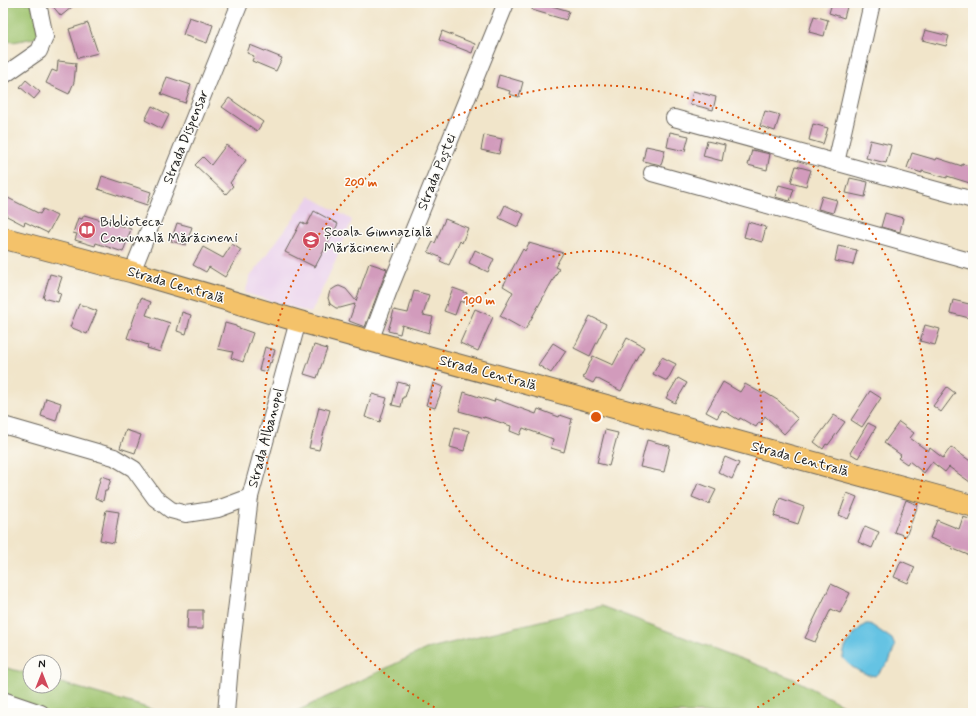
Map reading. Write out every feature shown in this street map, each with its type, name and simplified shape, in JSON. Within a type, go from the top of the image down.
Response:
[{"type":"main road","name":"Strada Centrală","points":[[3,238],[132,272],[298,321],[618,410],[973,506]]},
{"type":"street","points":[[3,76],[38,51],[45,37],[38,3]]},
{"type":"street","name":"Strada Dispensar","points":[[132,272],[240,3]]},
{"type":"street","name":"Strada Poștei","points":[[370,341],[506,3]]},
{"type":"street","points":[[836,163],[872,3]]},
{"type":"street","points":[[674,118],[973,200]]},
{"type":"street","points":[[652,172],[973,262]]},
{"type":"street","name":"Strada Albanopol","points":[[3,426],[114,457],[134,469],[155,498],[171,510],[186,514],[218,509],[250,497],[298,321]]},
{"type":"street","points":[[226,713],[231,652],[250,497]]},
{"type":"street","points":[[3,700],[41,713]]},
{"type":"shaded area","name":"Școala Gimnazială Mărăcineni","points":[[310,196],[352,220],[336,260],[311,313],[245,293],[250,277]]},
{"type":"green space","points":[[3,3],[33,3],[40,37],[13,42],[3,40]]},
{"type":"green space","points":[[601,606],[792,678],[858,713],[293,713],[426,649]]},
{"type":"green space","points":[[3,667],[22,672],[22,694],[62,694],[62,683],[162,713],[3,713]]},
{"type":"water","points":[[866,624],[870,624],[892,639],[895,646],[889,662],[875,676],[857,670],[843,658],[845,648],[849,641],[857,631]]},
{"type":"building","points":[[50,3],[77,3],[61,16]]},
{"type":"building","points":[[534,3],[542,3],[569,11],[566,20],[532,10]]},
{"type":"building","points":[[832,3],[848,3],[844,18],[829,13]]},
{"type":"building","points":[[814,16],[828,20],[824,36],[809,32]]},
{"type":"building","points":[[189,17],[213,25],[207,43],[183,35]]},
{"type":"building","points":[[88,23],[98,53],[78,58],[69,29]]},
{"type":"building","points":[[925,30],[949,36],[946,46],[922,40]]},
{"type":"building","points":[[442,31],[475,44],[472,53],[439,40]]},
{"type":"building","points":[[250,45],[282,58],[276,71],[252,61],[254,56],[247,53]]},
{"type":"building","points":[[58,61],[76,63],[74,82],[69,94],[46,83],[52,70],[57,72]]},
{"type":"building","points":[[499,75],[523,82],[519,97],[509,94],[510,91],[496,87]]},
{"type":"building","points":[[167,77],[191,85],[185,103],[161,94]]},
{"type":"building","points":[[26,80],[40,92],[34,99],[20,87]]},
{"type":"building","points":[[693,91],[716,97],[713,110],[690,104]]},
{"type":"building","points":[[229,98],[263,122],[257,131],[222,107]]},
{"type":"building","points":[[152,106],[169,115],[162,129],[145,120]]},
{"type":"building","points":[[765,111],[780,115],[775,131],[760,126]]},
{"type":"building","points":[[813,124],[828,128],[823,144],[809,140]]},
{"type":"building","points":[[670,132],[689,136],[685,151],[667,147]]},
{"type":"building","points":[[484,135],[502,139],[499,154],[481,150]]},
{"type":"building","points":[[870,140],[891,145],[886,163],[866,158]]},
{"type":"building","points":[[707,141],[725,145],[722,161],[703,156]]},
{"type":"building","points":[[226,145],[246,160],[230,183],[233,186],[226,194],[195,165],[203,157],[211,165]]},
{"type":"building","points":[[646,146],[665,150],[661,165],[643,161]]},
{"type":"building","points":[[752,150],[770,154],[767,170],[748,165]]},
{"type":"building","points":[[912,153],[936,160],[937,158],[962,166],[962,164],[973,167],[973,184],[947,176],[947,178],[922,171],[922,173],[907,168]]},
{"type":"building","points":[[796,166],[811,170],[806,186],[791,182]]},
{"type":"building","points":[[102,176],[151,192],[147,205],[98,189]]},
{"type":"building","points":[[850,178],[868,182],[865,197],[846,193]]},
{"type":"building","points":[[779,185],[794,189],[790,201],[775,197]]},
{"type":"building","points":[[822,196],[837,200],[833,213],[818,209]]},
{"type":"building","points":[[6,197],[40,214],[43,209],[57,216],[48,233],[25,222],[24,225],[3,214],[3,202]]},
{"type":"building","points":[[505,205],[524,214],[518,227],[499,218]]},
{"type":"building","points":[[314,211],[338,224],[315,267],[285,252],[301,222],[307,225]]},
{"type":"building","points":[[885,213],[903,218],[900,232],[881,227]]},
{"type":"building","points":[[84,215],[131,229],[123,252],[96,243],[95,246],[75,240],[77,234],[73,233],[78,218],[82,219]]},
{"type":"building","points":[[445,219],[468,228],[462,243],[460,241],[449,265],[440,261],[442,258],[428,252],[433,242],[435,243]]},
{"type":"building","points":[[748,222],[766,227],[762,242],[744,237]]},
{"type":"building","points":[[177,223],[192,227],[186,245],[171,241]]},
{"type":"building","points":[[529,243],[563,253],[555,267],[559,269],[525,330],[500,316],[513,292],[503,286],[523,249],[525,251]]},
{"type":"building","points":[[232,244],[241,250],[225,277],[209,267],[206,272],[193,265],[203,247],[223,258]]},
{"type":"building","points":[[838,246],[857,250],[853,265],[835,261]]},
{"type":"building","points":[[475,250],[494,259],[488,272],[469,263]]},
{"type":"building","points":[[369,263],[387,269],[365,327],[349,321],[355,304],[336,308],[330,304],[328,298],[330,291],[339,286],[346,289],[356,301]]},
{"type":"building","points":[[50,274],[62,277],[57,292],[61,293],[58,302],[43,298]]},
{"type":"building","points":[[453,288],[467,293],[464,303],[460,301],[455,315],[444,311]]},
{"type":"building","points":[[414,291],[429,295],[423,315],[433,317],[429,333],[402,325],[400,334],[388,331],[394,310],[408,313]]},
{"type":"building","points":[[141,298],[151,302],[146,315],[170,323],[160,352],[147,348],[148,345],[127,338]]},
{"type":"building","points":[[953,300],[973,305],[973,319],[950,313]]},
{"type":"building","points":[[79,304],[97,311],[87,334],[70,327]]},
{"type":"building","points":[[475,309],[493,317],[478,351],[460,343]]},
{"type":"building","points":[[182,312],[191,315],[186,334],[177,331]]},
{"type":"building","points":[[590,316],[606,324],[590,356],[574,348]]},
{"type":"building","points":[[225,323],[253,333],[243,362],[231,358],[233,352],[218,349]]},
{"type":"building","points":[[925,325],[940,329],[935,345],[920,341]]},
{"type":"building","points":[[627,338],[644,347],[621,391],[596,378],[593,383],[583,378],[593,356],[613,365]]},
{"type":"building","points":[[553,343],[566,351],[551,373],[538,365]]},
{"type":"building","points":[[314,345],[327,349],[317,378],[304,374]]},
{"type":"building","points":[[265,347],[275,350],[267,372],[259,370]]},
{"type":"building","points":[[662,357],[676,364],[667,381],[653,374]]},
{"type":"building","points":[[678,378],[687,383],[675,403],[666,398]]},
{"type":"building","points":[[398,382],[409,385],[405,397],[403,397],[401,407],[392,405]]},
{"type":"building","points":[[723,382],[740,392],[745,384],[763,394],[764,392],[779,401],[798,419],[784,434],[765,416],[761,423],[759,422],[756,427],[740,418],[739,420],[722,410],[717,418],[706,412]]},
{"type":"building","points":[[433,383],[443,387],[435,408],[426,405]]},
{"type":"building","points":[[947,387],[955,393],[941,412],[933,406]]},
{"type":"building","points":[[870,391],[881,398],[862,427],[851,420]]},
{"type":"building","points":[[464,392],[494,402],[495,399],[536,414],[538,409],[559,417],[560,415],[572,419],[564,452],[551,448],[553,439],[523,428],[520,435],[510,431],[511,426],[459,411]]},
{"type":"building","points":[[372,394],[387,398],[380,422],[365,417]]},
{"type":"building","points":[[46,398],[61,403],[56,421],[41,416]]},
{"type":"building","points":[[319,407],[330,410],[319,450],[309,448]]},
{"type":"building","points":[[834,415],[845,422],[828,445],[826,444],[823,449],[814,442]]},
{"type":"building","points":[[899,422],[914,433],[910,438],[928,451],[930,448],[943,458],[951,447],[973,463],[973,477],[970,482],[949,467],[945,472],[932,462],[924,473],[909,461],[907,464],[898,458],[901,455],[884,443]]},
{"type":"building","points":[[868,423],[876,427],[858,458],[850,453]]},
{"type":"building","points":[[455,427],[469,431],[464,451],[450,447]]},
{"type":"building","points":[[126,430],[141,435],[135,453],[120,448]]},
{"type":"building","points":[[605,430],[618,433],[609,466],[597,463]]},
{"type":"building","points":[[647,440],[670,446],[664,472],[640,467]]},
{"type":"building","points":[[725,457],[739,463],[732,479],[718,472]]},
{"type":"building","points":[[101,476],[111,479],[107,491],[105,491],[103,501],[95,498]]},
{"type":"building","points":[[698,483],[716,490],[709,504],[692,497]]},
{"type":"building","points":[[847,493],[857,497],[848,519],[839,515]]},
{"type":"building","points":[[780,498],[804,507],[798,524],[774,516]]},
{"type":"building","points":[[906,500],[918,505],[906,536],[894,532]]},
{"type":"building","points":[[106,510],[119,512],[114,543],[100,540]]},
{"type":"building","points":[[963,517],[973,520],[973,557],[930,538],[937,520],[959,529]]},
{"type":"building","points":[[865,526],[879,532],[872,548],[858,542]]},
{"type":"building","points":[[901,561],[915,567],[908,583],[894,577]]},
{"type":"building","points":[[831,584],[850,593],[840,613],[831,609],[815,642],[805,638]]},
{"type":"building","points":[[188,610],[203,610],[203,629],[187,629]]},
{"type":"place","name":"Biblioteca Comunală Mărăcineni","points":[[87,230]]},
{"type":"place","name":"Școala Gimnazială Mărăcineni","points":[[311,240]]}]
